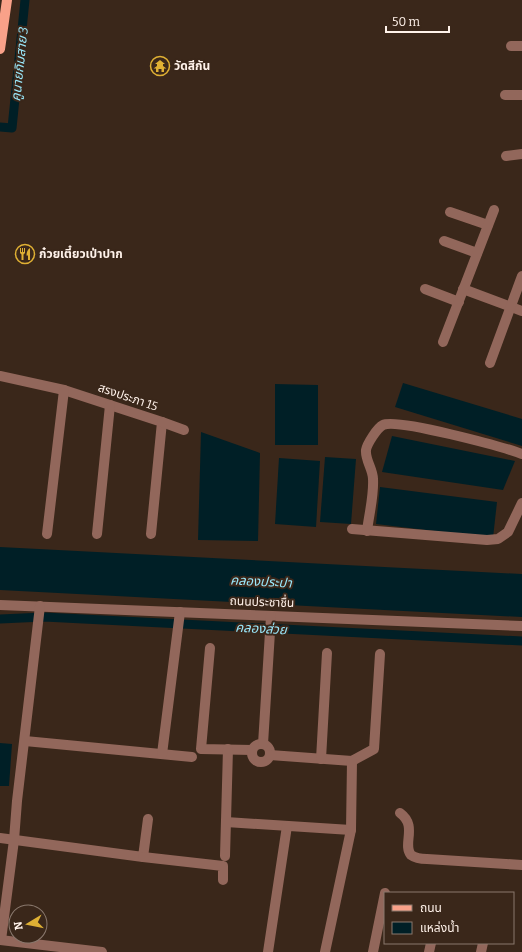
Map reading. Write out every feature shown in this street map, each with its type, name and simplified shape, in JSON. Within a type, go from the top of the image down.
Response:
[{"type":"main road","points":[[0,49],[7,0]]},
{"type":"street","points":[[511,46],[522,46]]},
{"type":"street","points":[[505,95],[522,95]]},
{"type":"street","points":[[506,156],[522,154]]},
{"type":"street","points":[[443,342],[494,210]]},
{"type":"street","points":[[450,212],[488,225]]},
{"type":"street","points":[[444,241],[477,254]]},
{"type":"street","points":[[490,363],[522,276]]},
{"type":"street","points":[[425,289],[459,302]]},
{"type":"street","points":[[463,289],[522,311]]},
{"type":"street","name":"สรงประภา 15","points":[[0,376],[64,390],[162,422],[151,534]]},
{"type":"street","points":[[48,534],[64,390]]},
{"type":"street","points":[[97,534],[110,405]]},
{"type":"street","points":[[162,422],[184,430]]},
{"type":"street","points":[[368,530],[374,480],[366,450],[376,432],[383,425],[393,424],[415,427],[522,454]]},
{"type":"street","points":[[352,529],[487,540],[498,539],[508,532],[521,507]]},
{"type":"street","name":"ถนนประชาชื่น","points":[[0,605],[39,614],[179,620],[271,617],[522,626]]},
{"type":"street","points":[[39,614],[17,801],[14,840],[1,940],[102,952]]},
{"type":"street","points":[[263,744],[271,617]]},
{"type":"street","points":[[162,754],[179,620]]},
{"type":"street","points":[[210,648],[201,749],[252,750]]},
{"type":"street","points":[[321,759],[327,653]]},
{"type":"street","points":[[270,755],[352,761],[374,749],[380,654]]},
{"type":"street","points":[[25,741],[192,757]]},
{"type":"street","points":[[263,744],[268,747],[270,755],[264,762],[258,762],[253,759],[252,750],[257,745],[263,744]]},
{"type":"street","points":[[225,856],[228,749]]},
{"type":"street","points":[[327,952],[351,830],[352,761]]},
{"type":"street","points":[[400,813],[408,822],[408,848],[411,854],[417,858],[522,864]]},
{"type":"street","points":[[143,856],[148,819]]},
{"type":"street","points":[[226,822],[351,830]]},
{"type":"street","points":[[268,952],[287,826]]},
{"type":"street","points":[[0,838],[223,866],[223,880]]},
{"type":"street","points":[[373,952],[384,900]]},
{"type":"water","points":[[403,383],[522,419],[522,446],[395,407]]},
{"type":"water","points":[[275,384],[318,385],[318,445],[275,445]]},
{"type":"water","points":[[201,432],[260,453],[258,541],[198,540]]},
{"type":"water","points":[[392,436],[515,461],[503,490],[382,472]]},
{"type":"water","points":[[325,457],[356,459],[351,524],[320,522]]},
{"type":"water","points":[[279,458],[320,461],[316,527],[275,524]]},
{"type":"water","points":[[380,487],[497,502],[493,538],[376,524]]},
{"type":"water","name":"คลองประปา","points":[[0,547],[522,574],[522,617],[0,590]]},
{"type":"water","points":[[0,743],[12,744],[9,786],[0,786]]},
{"type":"waterway","name":"คูนายกิมสาย 3","points":[[0,127],[12,128],[25,0]]},
{"type":"waterway","name":"คลองส่วย","points":[[0,619],[44,617],[522,641]]},
{"type":"place","name":"วัดสีกัน","points":[[160,66]]},
{"type":"place","name":"ก๋วยเตี๋ยวเป่าปาก","points":[[25,254]]}]
